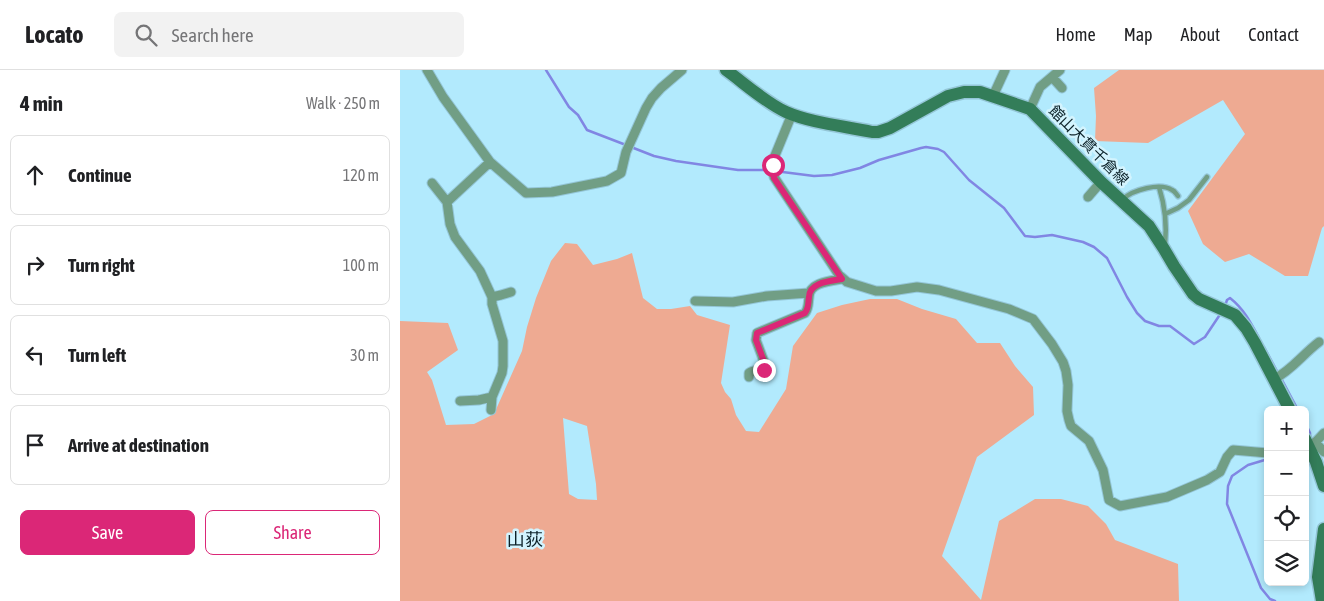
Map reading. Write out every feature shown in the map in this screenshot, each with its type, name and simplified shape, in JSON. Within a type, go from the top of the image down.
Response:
[{"type":"main road","name":"館山大貫千倉線","points":[[726,70],[775,106],[792,114],[872,132],[890,128],[956,93],[980,92],[1030,109],[1100,182],[1149,226],[1193,294],[1199,299],[1235,315],[1279,377],[1289,406]]},
{"type":"main road","points":[[1310,443],[1324,486]]},
{"type":"main road","points":[[1322,601],[1318,578],[1324,534]]},
{"type":"street","points":[[427,70],[443,97],[490,162],[526,193],[552,192],[607,181],[621,173],[626,152],[646,108],[661,88],[682,70]]},
{"type":"street","points":[[993,96],[1005,70]]},
{"type":"street","points":[[1030,109],[1040,87],[1060,70]]},
{"type":"street","points":[[1052,77],[1062,88]]},
{"type":"street","points":[[792,114],[776,150],[773,165],[774,178],[842,279],[876,291],[917,287],[932,288],[1009,309],[1033,319],[1052,344],[1066,371],[1069,395],[1067,411],[1071,426],[1089,441],[1103,470],[1110,500],[1120,506],[1167,497],[1207,480],[1220,472],[1227,457],[1233,450],[1264,453]]},
{"type":"street","points":[[447,202],[490,162]]},
{"type":"street","points":[[1088,197],[1100,182]]},
{"type":"street","points":[[432,183],[447,202],[450,224],[455,237],[480,271],[492,297],[492,304],[503,341],[503,366],[492,397],[491,410]]},
{"type":"street","points":[[749,377],[751,371],[764,370],[766,367],[756,340],[757,333],[805,313],[808,308],[809,293],[812,289],[819,284],[842,279]]},
{"type":"street","points":[[492,297],[511,292]]},
{"type":"street","points":[[695,301],[733,302],[767,296],[809,293]]},
{"type":"street","points":[[1279,377],[1319,342]]},
{"type":"street","points":[[460,400],[479,400],[492,397]]},
{"type":"street","points":[[1324,434],[1310,443],[1324,452]]},
{"type":"lane","points":[[1165,214],[1189,200],[1207,177]]},
{"type":"lane","points":[[1159,187],[1164,201],[1166,236],[1164,249]]},
{"type":"lane","points":[[1122,200],[1127,195],[1145,188],[1159,187],[1171,189],[1178,196]]},
{"type":"shaded area","points":[[1119,70],[1324,70],[1324,226],[1308,276],[1285,276],[1249,254],[1225,262],[1203,244],[1188,211],[1245,134],[1223,100],[1148,143],[1095,141],[1094,88]]},
{"type":"shaded area","points":[[565,243],[577,244],[593,265],[632,253],[643,298],[657,309],[690,306],[697,315],[730,325],[721,383],[746,431],[759,432],[786,389],[793,346],[817,313],[870,299],[897,299],[956,319],[977,343],[1000,343],[1015,366],[1033,387],[1034,415],[977,457],[942,556],[981,600],[999,521],[1035,499],[1061,499],[1088,506],[1106,524],[1115,540],[1178,564],[1179,601],[400,601],[400,321],[448,323],[458,350],[427,372],[432,380],[446,425],[474,424],[494,414],[522,351],[536,298],[551,261]],"holes":[[[563,418],[587,426],[596,484],[597,500],[578,499],[569,494]]]},
{"type":"waterway","points":[[546,70],[569,107],[578,115],[587,130],[626,145]]},
{"type":"waterway","points":[[631,147],[654,156],[676,161],[738,170],[767,170],[814,176],[832,175],[860,168],[879,160],[921,148],[938,149],[944,152],[969,180],[1004,208],[1025,236],[1052,235],[1083,242],[1094,247],[1107,258],[1127,297],[1137,313],[1145,321],[1159,326],[1170,326],[1194,344],[1205,337],[1221,313]]},
{"type":"waterway","points":[[1225,306],[1230,298],[1235,302],[1247,316],[1259,338]]},
{"type":"waterway","points":[[1264,347],[1278,373]]},
{"type":"waterway","points":[[1281,378],[1296,406]]},
{"type":"waterway","points":[[1309,431],[1310,436]]},
{"type":"waterway","points":[[1264,460],[1248,465],[1232,476],[1228,486],[1227,504],[1261,588],[1270,599],[1275,601]]},
{"type":"district","name":"山荻","points":[[525,539]]},
{"type":"route","points":[[764,370],[766,367],[756,340],[757,333],[805,313],[808,310],[809,293],[812,289],[819,284],[842,279],[774,178],[773,165]]}]
